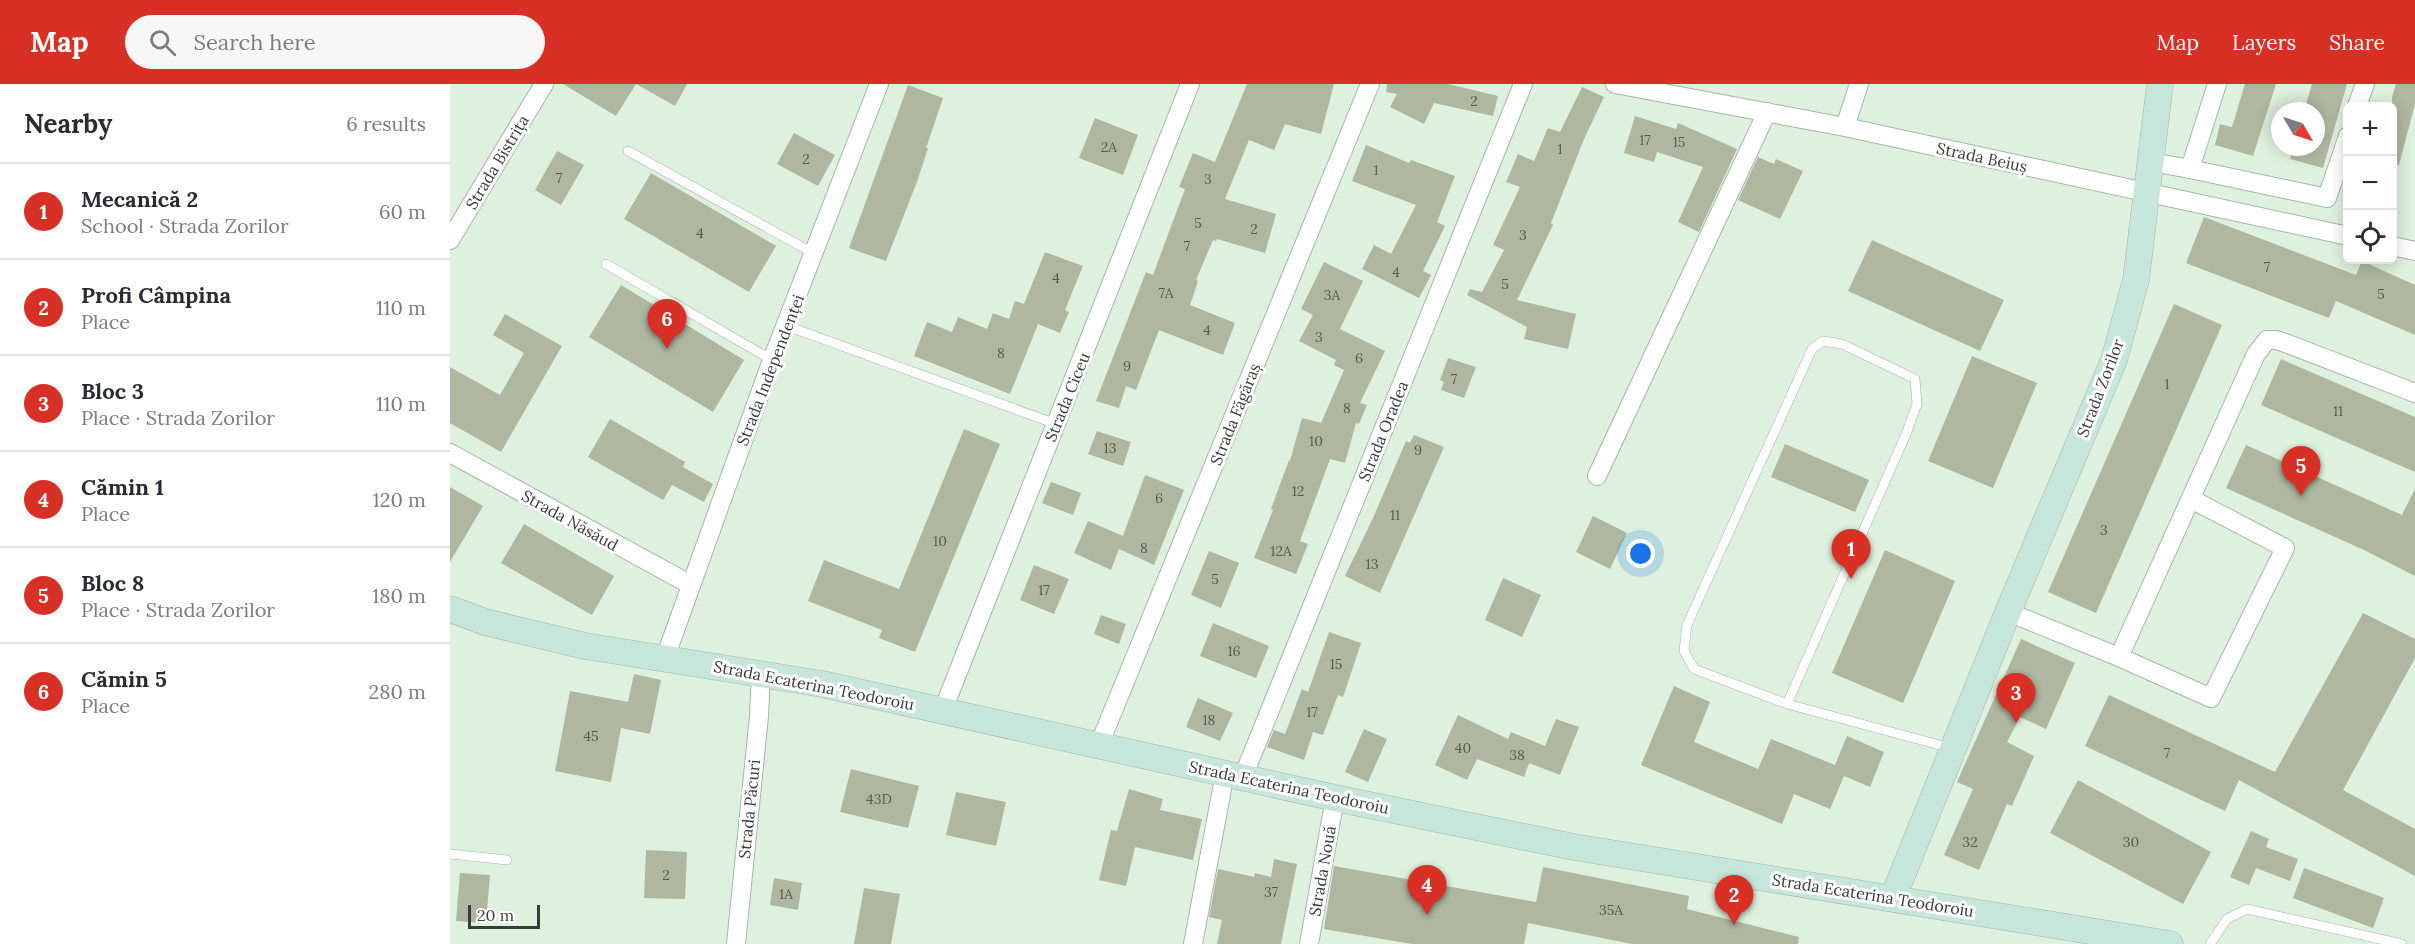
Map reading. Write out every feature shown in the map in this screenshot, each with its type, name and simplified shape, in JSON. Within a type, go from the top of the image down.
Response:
[{"type":"main road","name":"Strada Zorilor","points":[[1893,898],[2008,612],[2114,360],[2136,280],[2160,84]]},
{"type":"main road","name":"Strada Ecaterina Teodoroiu","points":[[450,609],[485,622],[585,646],[822,684],[1335,798],[1574,847],[1893,898],[2134,941],[2170,944]]},
{"type":"street","name":"Strada Bistrița","points":[[450,240],[544,84]]},
{"type":"street","name":"Strada Independenței","points":[[665,658],[772,360],[879,84]]},
{"type":"street","name":"Strada Ciceu","points":[[943,710],[1190,84]]},
{"type":"street","name":"Strada Făgăraș","points":[[1099,745],[1370,84]]},
{"type":"street","name":"Strada Oradea","points":[[1193,944],[1234,775],[1523,84]]},
{"type":"street","name":"Strada Beiuș","points":[[1615,84],[1845,127],[2343,235]]},
{"type":"street","points":[[1845,127],[1859,84]]},
{"type":"street","points":[[2358,102],[2365,84]]},
{"type":"street","points":[[2190,169],[2211,85]]},
{"type":"street","points":[[1598,476],[1767,112]]},
{"type":"street","points":[[2152,157],[2190,169],[2327,198],[2343,151]]},
{"type":"street","points":[[2397,247],[2415,251]]},
{"type":"street","points":[[2119,657],[2256,354],[2267,340],[2288,344],[2415,393]]},
{"type":"street","name":"Strada Năsăud","points":[[450,453],[690,585]]},
{"type":"street","points":[[2008,612],[2119,657],[2211,698],[2285,548],[2191,499]]},
{"type":"street","name":"Strada Păcuri","points":[[736,944],[758,727],[761,674]]},
{"type":"street","name":"Strada Nouă","points":[[1309,944],[1335,798]]},
{"type":"lane","points":[[628,151],[813,254]]},
{"type":"lane","points":[[606,264],[772,360]]},
{"type":"lane","points":[[787,326],[1056,424]]},
{"type":"lane","points":[[1786,704],[1906,434],[1917,404],[1915,379],[1842,344],[1823,341],[1812,349],[1687,625],[1684,651],[1694,669],[1786,704],[1953,748]]},
{"type":"lane","points":[[450,854],[507,860]]},
{"type":"lane","points":[[2210,944],[2227,919],[2247,909],[2402,944]]},
{"type":"building","points":[[563,84],[636,84],[616,116]]},
{"type":"building","points":[[636,84],[687,84],[675,106]]},
{"type":"building","points":[[1247,84],[1334,84],[1321,134],[1285,124],[1274,150],[1249,140],[1225,199],[1276,214],[1265,253],[1217,239],[1213,240],[1196,280],[1198,281],[1190,305],[1235,323],[1223,355],[1159,330],[1136,390],[1126,386],[1119,408],[1096,401],[1146,272],[1153,275],[1185,189],[1179,187],[1193,153],[1215,162]]},
{"type":"building","points":[[1387,84],[1448,84],[1498,96],[1493,116],[1434,103],[1424,124],[1390,107],[1397,94],[1386,92]]},
{"type":"building","points":[[2245,84],[2276,84],[2253,156],[2215,145],[2220,124],[2232,127]]},
{"type":"building","points":[[2312,84],[2347,84],[2323,168],[2290,159],[2291,156],[2325,156],[2325,102],[2307,102]]},
{"type":"building","points":[[2396,84],[2415,84],[2415,104],[2399,165],[2397,165],[2397,102],[2392,102]]},
{"type":"building","points":[[908,85],[943,98],[918,179],[886,261],[849,248]]},
{"type":"building","points":[[1582,87],[1604,97],[1584,139],[1551,223],[1553,225],[1517,300],[1576,314],[1568,349],[1524,339],[1527,327],[1467,295],[1470,289],[1482,292],[1504,250],[1493,245],[1520,187],[1506,182],[1518,154],[1534,161],[1548,128],[1560,132]]},
{"type":"building","points":[[1635,116],[1676,129],[1678,123],[1737,149],[1699,232],[1678,222],[1703,167],[1657,152],[1654,162],[1624,153]]},
{"type":"building","points":[[1095,118],[1138,135],[1123,175],[1079,158]]},
{"type":"building","points":[[794,133],[835,155],[818,186],[777,164]]},
{"type":"building","points":[[1366,145],[1409,163],[1411,160],[1455,176],[1437,222],[1445,226],[1423,271],[1431,275],[1419,298],[1362,269],[1374,245],[1391,254],[1416,205],[1352,181]]},
{"type":"building","points":[[557,151],[584,165],[561,205],[535,190]]},
{"type":"building","points":[[1758,157],[1774,164],[1776,159],[1803,171],[1780,219],[1738,200]]},
{"type":"building","points":[[651,173],[776,246],[749,292],[624,219]]},
{"type":"building","points":[[2204,217],[2356,275],[2361,264],[2369,264],[2415,285],[2415,335],[2336,301],[2329,318],[2186,263]]},
{"type":"building","points":[[1872,240],[2004,300],[1980,351],[1848,291]]},
{"type":"building","points":[[1045,252],[1083,266],[1065,310],[1069,312],[1060,333],[1038,324],[1010,394],[914,356],[927,322],[952,332],[958,317],[987,329],[993,313],[1009,319],[1015,301],[1024,304]]},
{"type":"building","points":[[1324,262],[1363,281],[1340,329],[1385,351],[1360,403],[1367,405],[1359,424],[1356,423],[1345,463],[1330,459],[1300,541],[1308,544],[1296,574],[1254,558],[1290,461],[1302,418],[1321,423],[1344,370],[1334,365],[1336,360],[1299,341],[1313,315],[1301,309]]},
{"type":"building","points":[[621,285],[744,360],[713,412],[589,337]]},
{"type":"building","points":[[2174,304],[2222,325],[2096,613],[2048,592]]},
{"type":"building","points":[[505,314],[562,346],[501,452],[450,423],[450,367],[500,395],[524,353],[493,335]]},
{"type":"building","points":[[1972,356],[2037,383],[1993,488],[1928,461]]},
{"type":"building","points":[[1448,358],[1476,367],[1464,398],[1441,390],[1444,382],[1440,380]]},
{"type":"building","points":[[2281,359],[2415,417],[2415,472],[2261,405]]},
{"type":"building","points":[[610,419],[685,462],[683,467],[713,484],[704,502],[672,485],[663,500],[588,457]]},
{"type":"building","points":[[964,429],[1000,444],[915,652],[879,638],[882,630],[808,601],[824,560],[899,589]]},
{"type":"building","points":[[1097,431],[1131,442],[1123,466],[1088,454]]},
{"type":"building","points":[[1414,435],[1444,447],[1380,593],[1345,576],[1406,441],[1410,443]]},
{"type":"building","points":[[1785,444],[1869,480],[1855,512],[1771,477]]},
{"type":"building","points":[[2246,445],[2402,515],[2415,489],[2415,576],[2364,550],[2226,488]]},
{"type":"building","points":[[1145,475],[1184,490],[1154,565],[1119,549],[1111,570],[1074,553],[1088,521],[1123,536]]},
{"type":"building","points":[[1051,482],[1081,493],[1073,515],[1042,503]]},
{"type":"building","points":[[450,487],[483,506],[450,562]]},
{"type":"building","points":[[1593,516],[1627,533],[1610,569],[1576,552]]},
{"type":"building","points":[[524,524],[614,576],[592,615],[501,563]]},
{"type":"building","points":[[1885,550],[1955,581],[1903,703],[1832,673]]},
{"type":"building","points":[[1209,551],[1239,563],[1221,608],[1191,595]]},
{"type":"building","points":[[1034,565],[1069,579],[1054,614],[1020,600]]},
{"type":"building","points":[[1503,578],[1541,595],[1522,637],[1485,620]]},
{"type":"building","points":[[2363,613],[2415,639],[2415,658],[2343,790],[2415,829],[2415,876],[2239,780],[2225,811],[2085,746],[2109,695],[2275,772]]},
{"type":"building","points":[[1101,615],[1126,624],[1119,644],[1094,634]]},
{"type":"building","points":[[1213,623],[1269,646],[1256,678],[1200,656]]},
{"type":"building","points":[[1329,632],[1361,643],[1343,697],[1338,695],[1323,735],[1313,732],[1304,760],[1267,747],[1274,730],[1285,734],[1302,689],[1308,692]]},
{"type":"building","points":[[2021,639],[2075,663],[2046,729],[2020,717],[2007,742],[2034,756],[2012,806],[2007,804],[1979,870],[1944,855],[1973,789],[1957,782]]},
{"type":"building","points":[[634,674],[661,680],[650,734],[621,728],[611,782],[555,771],[570,691],[628,702]]},
{"type":"building","points":[[1674,686],[1710,702],[1694,742],[1758,769],[1771,739],[1835,765],[1847,736],[1884,752],[1870,787],[1844,776],[1830,809],[1794,794],[1782,824],[1641,765]]},
{"type":"building","points":[[1198,698],[1233,713],[1220,741],[1186,727]]},
{"type":"building","points":[[1458,715],[1508,739],[1511,732],[1545,746],[1556,719],[1579,727],[1560,775],[1529,763],[1524,777],[1477,759],[1467,780],[1435,765]]},
{"type":"building","points":[[1364,729],[1387,739],[1368,782],[1345,772]]},
{"type":"building","points":[[851,769],[919,786],[908,828],[840,812]]},
{"type":"building","points":[[2078,780],[2211,852],[2183,904],[2050,833]]},
{"type":"building","points":[[1129,789],[1163,799],[1160,810],[1202,819],[1193,860],[1135,847],[1126,886],[1099,880],[1111,830],[1117,831]]},
{"type":"building","points":[[956,792],[1006,802],[996,846],[946,835]]},
{"type":"building","points":[[2251,831],[2269,839],[2266,847],[2298,859],[2290,881],[2256,868],[2249,885],[2230,877]]},
{"type":"building","points":[[646,850],[687,852],[685,899],[644,898]]},
{"type":"building","points":[[1274,859],[1297,864],[1281,944],[1217,944],[1222,920],[1209,917],[1218,869],[1254,877],[1255,873],[1271,877]]},
{"type":"building","points":[[1334,866],[1536,902],[1543,867],[1689,896],[1687,909],[1799,937],[1798,944],[1632,944],[1528,923],[1524,944],[1412,944],[1324,929]]},
{"type":"building","points":[[2304,868],[2384,898],[2373,928],[2293,898]]},
{"type":"building","points":[[460,873],[490,875],[486,923],[456,921]]},
{"type":"building","points":[[774,878],[802,883],[798,910],[770,905]]},
{"type":"building","points":[[864,888],[900,894],[891,944],[854,944]]},
{"type":"place","name":"Cămin 5","points":[[667,349]]},
{"type":"place","name":"Bloc 8","points":[[2301,496]]},
{"type":"place","name":"Mecanică 2","points":[[1851,579]]},
{"type":"place","name":"Bloc 3","points":[[2016,723]]},
{"type":"place","name":"Cămin 1","points":[[1427,915]]},
{"type":"place","name":"Profi Câmpina","points":[[1734,925]]}]
